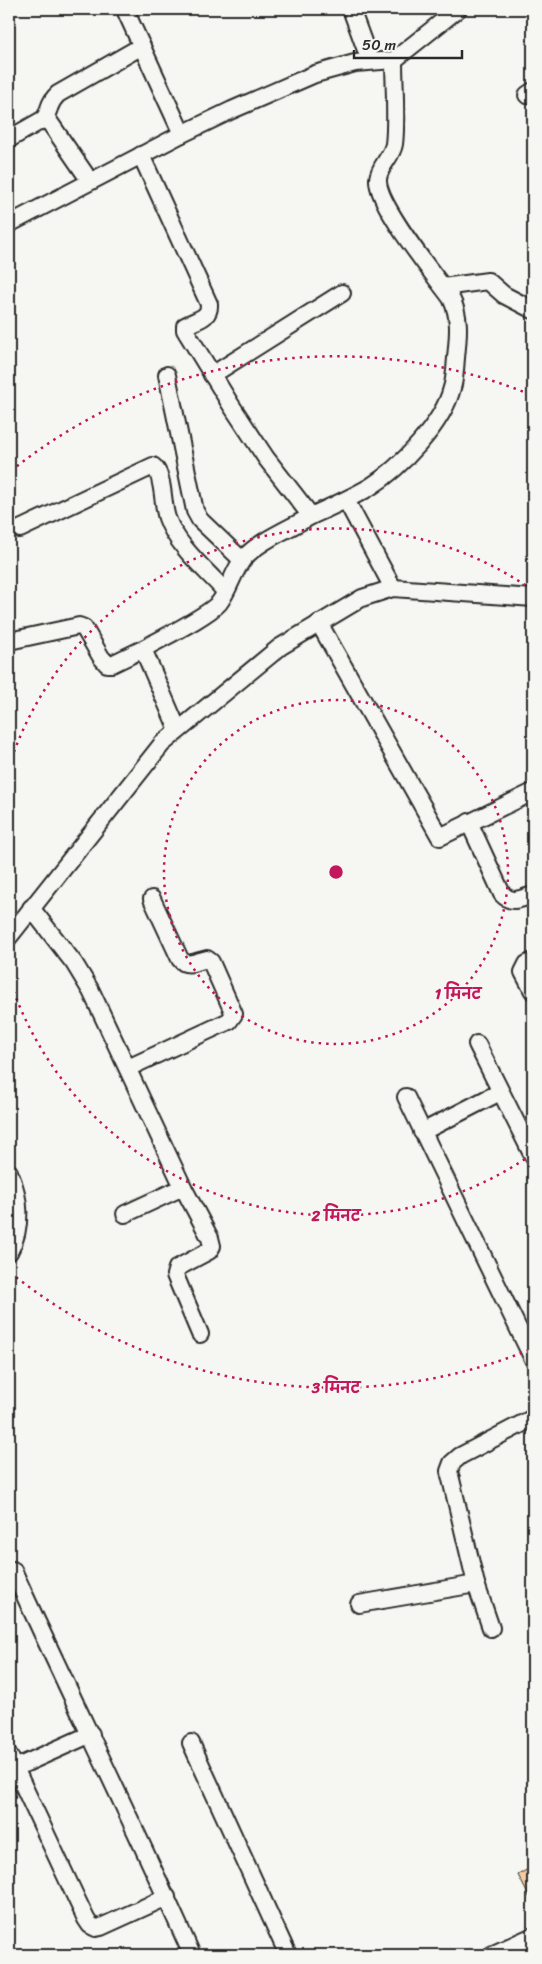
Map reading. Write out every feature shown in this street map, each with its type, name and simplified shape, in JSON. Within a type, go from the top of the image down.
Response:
[{"type":"street","points":[[351,9],[370,62]]},
{"type":"street","points":[[9,224],[182,134],[315,74],[355,62],[394,60],[458,9]]},
{"type":"street","points":[[126,12],[182,134]]},
{"type":"street","points":[[9,139],[39,123],[46,116],[50,103],[58,94],[142,46]]},
{"type":"street","points":[[9,641],[79,626],[87,631],[101,657],[108,664],[112,664],[144,649],[209,612],[219,602],[242,560],[260,545],[311,516],[346,500],[371,486],[387,474],[413,449],[442,413],[452,388],[459,323],[457,309],[444,287],[400,227],[379,190],[379,171],[394,146],[394,60]]},
{"type":"street","points":[[46,116],[90,181]]},
{"type":"street","points":[[141,155],[209,304],[210,311],[204,318],[184,328],[266,458],[311,516]]},
{"type":"street","points":[[444,287],[488,281],[504,295],[533,310]]},
{"type":"street","points":[[212,375],[342,293]]},
{"type":"street","points":[[168,375],[195,511],[200,520],[242,560]]},
{"type":"street","points":[[20,529],[153,466],[159,475],[166,517],[176,536],[225,591]]},
{"type":"street","points":[[346,500],[393,588]]},
{"type":"street","points":[[9,937],[162,744],[280,647],[362,598],[393,588],[533,598]]},
{"type":"street","points":[[318,623],[440,837],[533,792]]},
{"type":"street","points":[[144,649],[178,730]]},
{"type":"street","points":[[469,822],[502,894],[507,899],[515,901],[533,895]]},
{"type":"street","points":[[128,1068],[229,1021],[234,1014],[211,962],[207,959],[187,964],[180,959],[152,899]]},
{"type":"street","points":[[31,908],[83,977],[128,1068],[183,1187],[210,1238],[212,1246],[209,1251],[177,1268],[175,1275],[200,1334]]},
{"type":"street","points":[[533,960],[527,964],[523,972],[533,991]]},
{"type":"street","points":[[477,1044],[533,1156]]},
{"type":"street","points":[[422,1132],[500,1092]]},
{"type":"street","points":[[406,1097],[533,1360]]},
{"type":"street","points":[[9,1172],[18,1201],[18,1226],[9,1252]]},
{"type":"street","points":[[125,1214],[183,1187]]},
{"type":"street","points":[[491,1628],[476,1584],[449,1471],[452,1463],[460,1456],[533,1418]]},
{"type":"street","points":[[13,1570],[91,1734],[192,1955]]},
{"type":"street","points":[[359,1604],[476,1584]]},
{"type":"street","points":[[91,1734],[12,1761],[90,1925],[96,1928],[101,1927],[166,1897]]},
{"type":"street","points":[[191,1743],[288,1955]]},
{"type":"street","points":[[491,1955],[533,1936]]},
{"type":"building","points":[[528,1869],[533,1880],[533,1904],[518,1875]]}]
